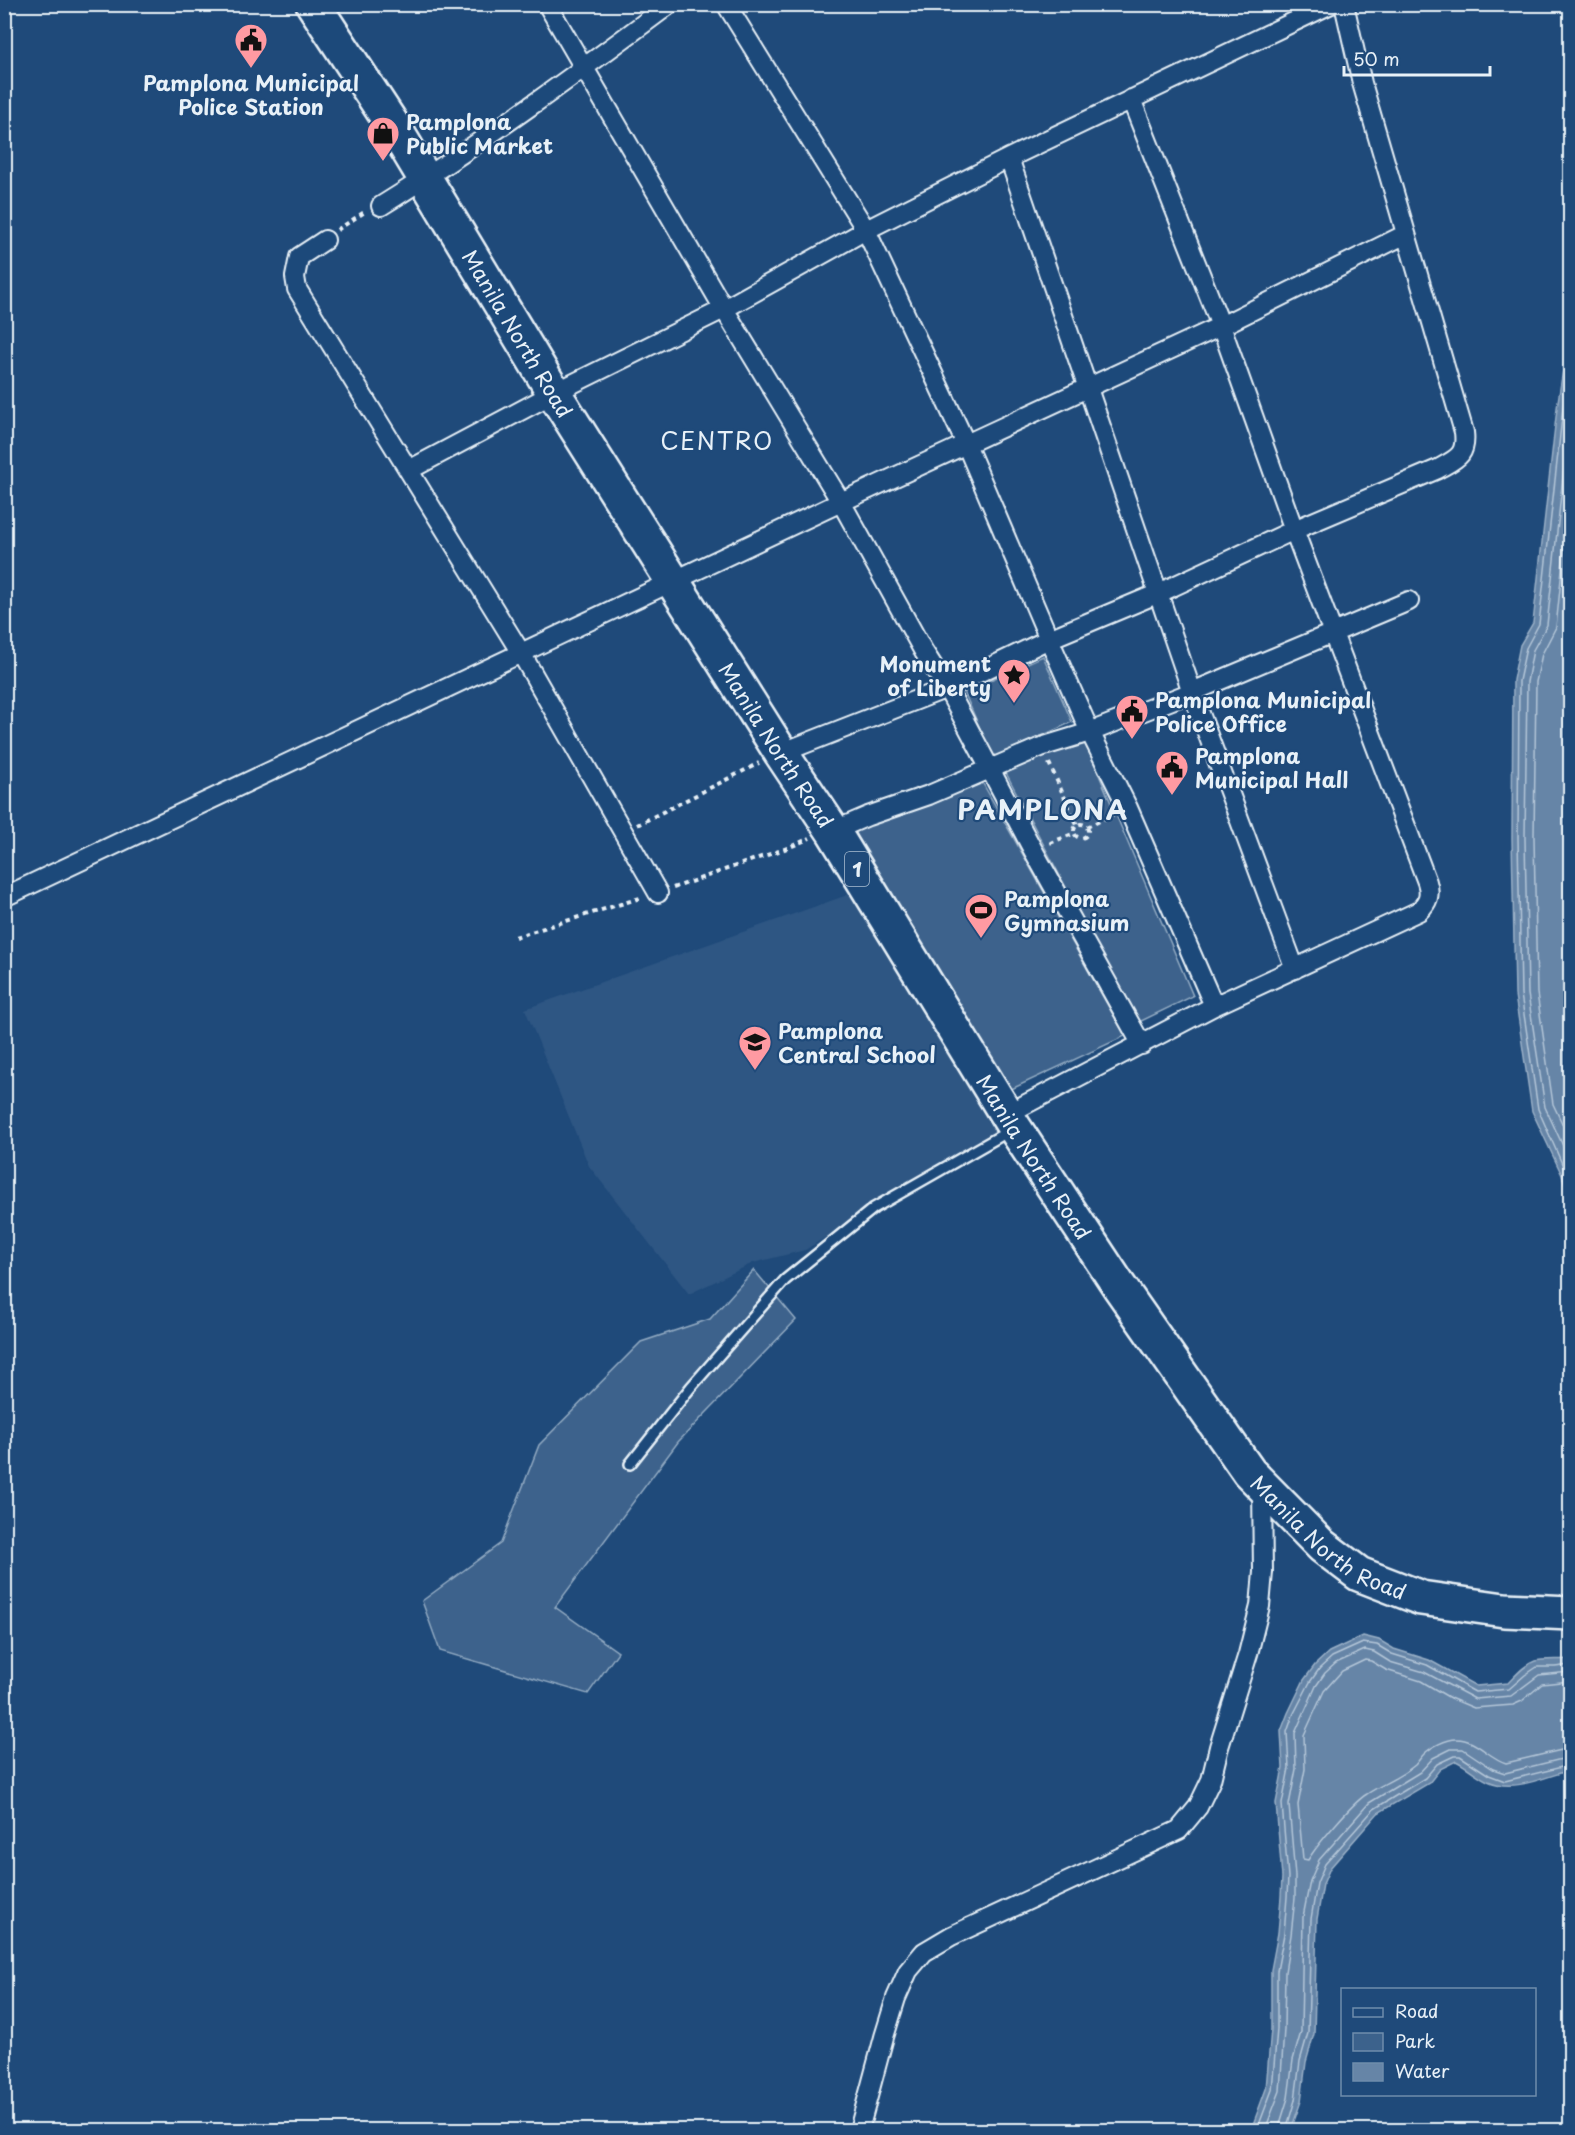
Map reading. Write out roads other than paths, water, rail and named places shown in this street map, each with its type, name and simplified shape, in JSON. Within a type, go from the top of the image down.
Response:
[{"type":"highway","name":"Manila North Road","points":[[313,4],[397,132],[554,393],[781,753],[833,831],[1011,1121],[1119,1286],[1262,1486],[1322,1546],[1359,1574],[1421,1598],[1504,1610],[1570,1612]]},
{"type":"street","points":[[547,4],[724,309],[841,502],[924,652],[947,688],[1033,850],[1142,1045]]},
{"type":"street","points":[[381,206],[424,179],[584,68],[670,4]]},
{"type":"street","points":[[726,4],[866,230],[966,444],[1048,639],[1090,732],[1128,808],[1214,1006]]},
{"type":"street","points":[[409,470],[554,393],[724,309],[866,230],[1009,158],[1331,4]]},
{"type":"street","points":[[781,753],[947,688],[1048,639],[1159,593],[1294,530],[1459,458],[1464,449],[1464,432],[1362,83],[1344,4]]},
{"type":"street","points":[[1011,1121],[1214,1006],[1419,911],[1429,895],[1427,882],[1294,530],[1221,326],[1131,99]]},
{"type":"street","points":[[1009,158],[1192,692],[1295,969]]},
{"type":"street","points":[[4,897],[672,581],[1221,326],[1406,234]]},
{"type":"street","points":[[325,240],[299,257],[295,277],[297,289],[521,653],[658,893]]},
{"type":"street","points":[[833,831],[992,770],[1041,747],[1090,732],[1192,692],[1409,601]]},
{"type":"street","points":[[859,2130],[896,1998],[908,1971],[924,1952],[951,1936],[1179,1830],[1198,1807],[1211,1780],[1260,1606],[1263,1572],[1262,1486]]},
{"type":"lane","points":[[630,1464],[691,1387],[785,1280],[874,1208],[1011,1121]]},
{"type":"water","points":[[1570,325],[1570,1204],[1562,1175],[1532,1111],[1515,995],[1512,838],[1513,680],[1520,645],[1533,623],[1557,408]]},
{"type":"water","points":[[1363,1636],[1429,1660],[1476,1686],[1508,1683],[1535,1661],[1570,1659],[1570,1770],[1529,1783],[1508,1785],[1488,1781],[1456,1761],[1440,1769],[1429,1783],[1378,1813],[1330,1868],[1323,1884],[1317,1919],[1314,2034],[1306,2062],[1301,2101],[1291,2130],[1251,2130],[1266,2089],[1271,2029],[1271,1970],[1278,1933],[1281,1897],[1282,1877],[1276,1803],[1283,1768],[1281,1731],[1304,1680],[1315,1665],[1329,1652]]},
{"type":"place","name":"Pamplona Municipal Police Station","points":[[251,69]]},
{"type":"place","name":"Pamplona Public Market","points":[[383,162]]},
{"type":"place","name":"Monument of Liberty","points":[[1014,704]]},
{"type":"place","name":"Pamplona Municipal Police Office","points":[[1132,740]]},
{"type":"place","name":"Pamplona Municipal Hall","points":[[1172,796]]},
{"type":"place","name":"Pamplona Gymnasium","points":[[981,939]]},
{"type":"place","name":"Pamplona Central School","points":[[755,1071]]},
{"type":"district","name":"CENTRO","points":[[717,440]]},
{"type":"district","name":"PAMPLONA","points":[[1043,808]]}]
